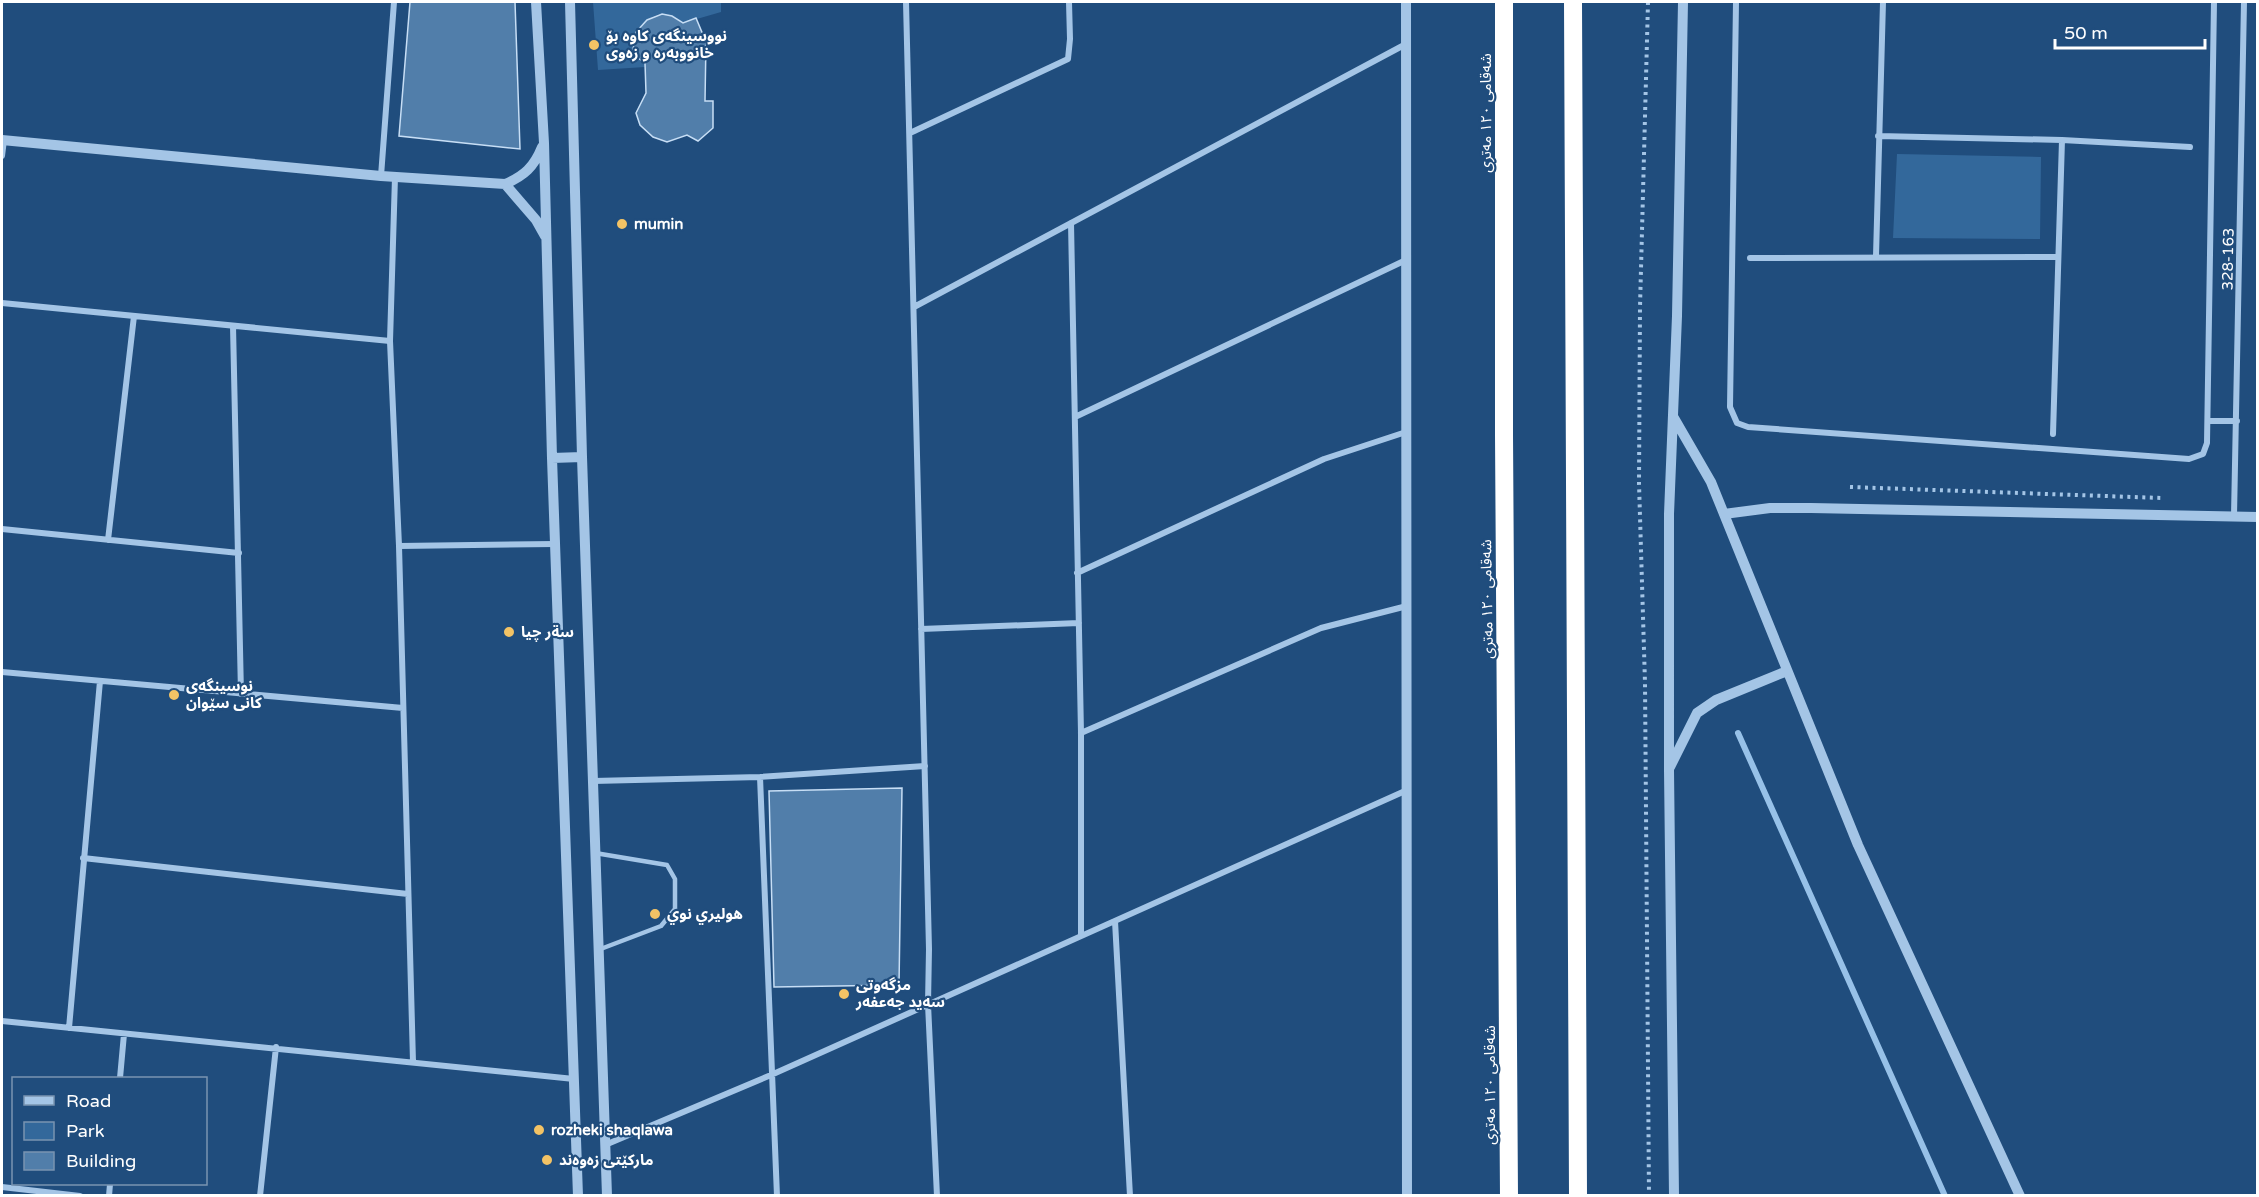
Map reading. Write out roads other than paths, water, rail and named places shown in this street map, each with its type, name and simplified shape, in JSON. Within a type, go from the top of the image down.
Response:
[{"type":"highway","name":"شەقامی ١٢٠ مەتری","points":[[1504,2],[1504,435],[1509,1196]]},
{"type":"highway","points":[[1573,2],[1578,1196]]},
{"type":"street","points":[[381,176],[394,2]]},
{"type":"street","points":[[536,2],[544,143],[552,458],[578,1196]]},
{"type":"street","points":[[570,2],[582,458],[607,1196]]},
{"type":"street","points":[[906,2],[925,766],[928,1004],[937,1196]]},
{"type":"street","points":[[910,133],[1068,59],[1069,2]]},
{"type":"street","points":[[1407,2],[1405,791],[1407,1196]]},
{"type":"street","points":[[1674,1196],[1669,770],[1669,514],[1683,2]]},
{"type":"street","points":[[1736,2],[1730,407],[1732,417],[1737,423],[1748,427],[2189,459],[2203,454],[2207,443],[2214,2]]},
{"type":"street","points":[[1876,256],[1882,2]]},
{"type":"street","name":"328-163","points":[[2234,516],[2244,2]]},
{"type":"street","points":[[914,307],[1407,43]]},
{"type":"street","points":[[1878,136],[2062,140],[2190,147]]},
{"type":"street","points":[[2,156],[3,140],[381,176],[505,184],[520,178],[532,168],[544,143]]},
{"type":"street","points":[[2053,434],[2062,140]]},
{"type":"street","points":[[395,177],[390,341],[399,546],[413,1062]]},
{"type":"street","points":[[505,184],[536,220],[546,239]]},
{"type":"street","points":[[1071,223],[1081,733],[1081,936]]},
{"type":"street","points":[[1750,258],[2058,257]]},
{"type":"street","points":[[1075,417],[1407,260]]},
{"type":"street","points":[[2,303],[390,341]]},
{"type":"street","points":[[108,540],[134,316]]},
{"type":"street","points":[[233,326],[241,694]]},
{"type":"street","points":[[1673,417],[1711,482],[1858,845],[2020,1196]]},
{"type":"street","points":[[2208,422],[2237,422]]},
{"type":"street","points":[[1077,573],[1324,459],[1407,431]]},
{"type":"street","points":[[552,458],[582,458]]},
{"type":"street","points":[[1724,514],[1770,508],[1811,508],[2258,517]]},
{"type":"street","points":[[2,529],[239,553]]},
{"type":"street","points":[[399,546],[555,544]]},
{"type":"street","points":[[1081,733],[1322,628],[1407,605]]},
{"type":"street","points":[[921,629],[1078,623]]},
{"type":"street","points":[[1669,770],[1697,713],[1716,700],[1787,671]]},
{"type":"street","points":[[2,672],[402,708]]},
{"type":"street","points":[[69,1028],[100,681]]},
{"type":"street","points":[[593,781],[760,777],[925,766]]},
{"type":"street","points":[[760,777],[777,1196]]},
{"type":"street","points":[[605,1145],[771,1075],[1405,791]]},
{"type":"street","points":[[83,858],[408,894]]},
{"type":"street","points":[[1115,921],[1130,1196]]},
{"type":"street","points":[[2,1021],[575,1079]]},
{"type":"street","points":[[120,1077],[124,1034]]},
{"type":"street","points":[[260,1196],[276,1047]]},
{"type":"street","points":[[2,1187],[81,1196]]},
{"type":"lane","points":[[595,853],[667,865],[675,879],[675,909],[661,926],[598,950]]},
{"type":"waterway","points":[[1738,733],[1945,1196]]},
{"type":"place","name":"نووسینگەی کاوە بۆ خانووبەرە و زەوی","points":[[594,45]]},
{"type":"place","name":"mumin","points":[[622,224]]},
{"type":"place","name":"سةر چيا","points":[[509,632]]},
{"type":"place","name":"نوسینگەی کانی سێوان","points":[[174,695]]},
{"type":"place","name":"هوليري نوي","points":[[655,914]]},
{"type":"place","name":"مزگەوتی سەید جەعفەر","points":[[844,994]]},
{"type":"place","name":"rozheki shaqlawa","points":[[539,1130]]},
{"type":"place","name":"مارکێتی زەوەند","points":[[547,1160]]}]
